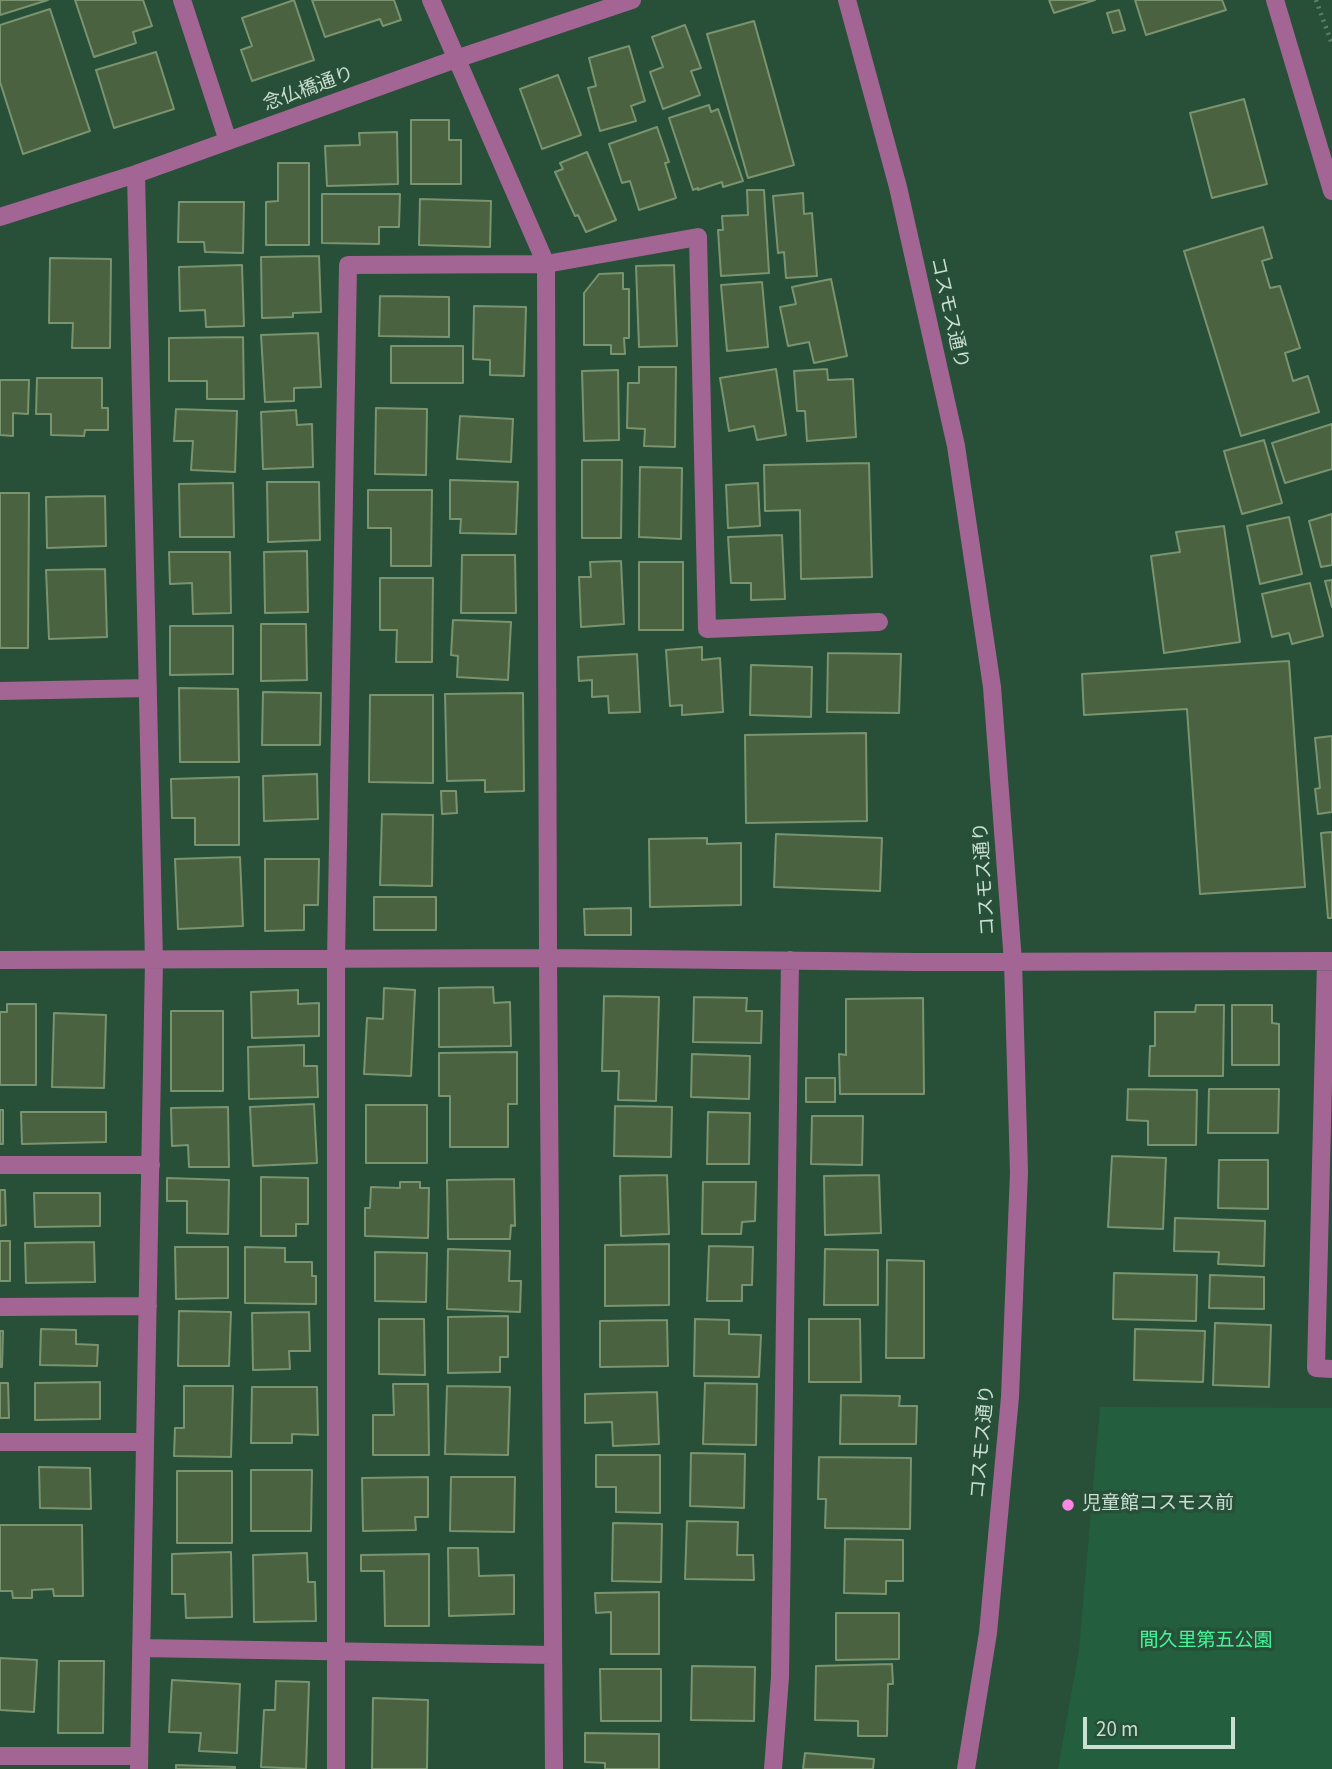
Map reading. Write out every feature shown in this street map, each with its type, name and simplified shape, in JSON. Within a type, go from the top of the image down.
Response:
[{"type":"street","points":[[182,0],[228,141]]},
{"type":"street","points":[[431,0],[546,264],[554,1769]]},
{"type":"street","name":"念仏橋通り","points":[[0,217],[136,174],[456,59],[632,0]]},
{"type":"street","name":"コスモス通り","points":[[847,0],[898,187],[956,446],[992,687],[1013,962],[1019,1172],[1010,1397],[988,1633],[966,1769]]},
{"type":"street","points":[[1275,0],[1332,191]]},
{"type":"street","points":[[0,1756],[139,1762],[154,961],[136,174]]},
{"type":"street","points":[[336,1769],[336,959],[348,265],[546,264],[698,237],[707,629],[879,622]]},
{"type":"street","points":[[0,691],[148,688]]},
{"type":"street","points":[[0,960],[548,958],[1013,962],[1329,961],[1316,1368],[1332,1369]]},
{"type":"street","points":[[773,1769],[780,1677],[790,960]]},
{"type":"street","points":[[0,1164],[151,1165]]},
{"type":"street","points":[[0,1307],[148,1306]]},
{"type":"street","points":[[0,1442],[145,1442]]},
{"type":"street","points":[[141,1648],[553,1655]]},
{"type":"path","points":[[1316,0],[1332,44]]},
{"type":"green space","name":"間久里第五公園","points":[[1100,1407],[1332,1408],[1332,1769],[1058,1769],[1079,1650]]},
{"type":"building","points":[[0,0],[48,0],[0,15]]},
{"type":"building","points":[[75,0],[143,0],[152,26],[133,32],[136,43],[94,57]]},
{"type":"building","points":[[294,0],[314,60],[252,81],[241,50],[252,46],[242,18]]},
{"type":"building","points":[[312,0],[394,0],[401,20],[383,26],[380,19],[325,37]]},
{"type":"building","points":[[1049,0],[1095,0],[1054,13]]},
{"type":"building","points":[[1135,0],[1222,0],[1226,10],[1146,35]]},
{"type":"building","points":[[50,9],[90,131],[23,154],[0,82],[0,25]]},
{"type":"building","points":[[1119,10],[1125,30],[1113,33],[1107,13]]},
{"type":"building","points":[[754,21],[794,165],[748,178],[707,34]]},
{"type":"building","points":[[685,25],[701,68],[691,71],[700,95],[663,109],[650,72],[663,67],[652,37]]},
{"type":"building","points":[[629,46],[645,101],[631,106],[636,121],[600,131],[588,88],[596,86],[589,58]]},
{"type":"building","points":[[156,52],[174,109],[114,128],[96,70]]},
{"type":"building","points":[[558,75],[581,135],[542,149],[520,89]]},
{"type":"building","points":[[1244,99],[1267,184],[1212,198],[1190,113]]},
{"type":"building","points":[[709,105],[711,112],[718,109],[743,181],[723,187],[722,182],[693,190],[669,118]]},
{"type":"building","points":[[411,120],[449,120],[449,140],[461,140],[461,184],[411,184]]},
{"type":"building","points":[[657,127],[669,162],[665,163],[676,198],[639,210],[630,181],[622,183],[609,144]]},
{"type":"building","points":[[397,132],[398,184],[327,186],[325,146],[360,145],[359,133]]},
{"type":"building","points":[[587,152],[616,220],[586,232],[578,215],[575,216],[555,172],[563,169],[560,163]]},
{"type":"building","points":[[278,163],[309,163],[309,245],[266,245],[266,202],[278,201]]},
{"type":"building","points":[[747,190],[764,190],[769,273],[721,276],[718,230],[723,230],[722,216],[748,215]]},
{"type":"building","points":[[803,193],[804,214],[812,213],[817,276],[786,278],[784,252],[778,253],[773,196]]},
{"type":"building","points":[[322,194],[400,194],[399,227],[379,227],[379,244],[322,243]]},
{"type":"building","points":[[420,199],[491,201],[490,247],[419,245]]},
{"type":"building","points":[[179,202],[244,202],[243,253],[205,252],[204,242],[178,242]]},
{"type":"building","points":[[1263,227],[1272,258],[1262,261],[1270,288],[1280,286],[1300,348],[1285,353],[1293,381],[1308,376],[1319,412],[1241,436],[1184,251]]},
{"type":"building","points":[[319,256],[321,312],[293,313],[293,317],[262,318],[261,257]]},
{"type":"building","points":[[50,258],[111,259],[110,348],[72,348],[73,323],[49,323]]},
{"type":"building","points":[[242,265],[244,326],[206,327],[205,310],[180,311],[179,267]]},
{"type":"building","points":[[674,265],[677,346],[639,347],[636,266]]},
{"type":"building","points":[[623,273],[623,289],[629,289],[629,338],[624,338],[625,354],[611,354],[611,345],[584,345],[584,293],[599,274]]},
{"type":"building","points":[[831,279],[847,356],[814,363],[809,342],[788,346],[780,307],[796,304],[792,287]]},
{"type":"building","points":[[762,282],[768,347],[727,351],[721,285]]},
{"type":"building","points":[[380,296],[449,297],[449,337],[379,336]]},
{"type":"building","points":[[474,306],[526,307],[524,376],[490,375],[490,360],[473,359]]},
{"type":"building","points":[[318,333],[321,387],[294,388],[294,401],[265,402],[261,335]]},
{"type":"building","points":[[243,337],[244,399],[207,399],[207,381],[169,381],[169,338]]},
{"type":"building","points":[[391,346],[463,346],[463,383],[391,383]]},
{"type":"building","points":[[639,367],[676,367],[675,447],[644,446],[645,429],[627,428],[628,383],[639,383]]},
{"type":"building","points":[[776,369],[786,435],[757,440],[754,426],[729,431],[720,378]]},
{"type":"building","points":[[827,369],[828,380],[853,379],[856,437],[807,441],[805,411],[797,411],[794,371]]},
{"type":"building","points":[[618,370],[619,440],[584,441],[582,371]]},
{"type":"building","points":[[37,378],[102,378],[102,408],[108,408],[108,430],[85,430],[84,436],[51,435],[51,414],[36,414]]},
{"type":"building","points":[[0,380],[29,380],[28,414],[13,413],[13,436],[0,435]]},
{"type":"building","points":[[376,408],[427,409],[426,475],[375,474]]},
{"type":"building","points":[[176,409],[237,411],[235,472],[191,470],[193,441],[174,441]]},
{"type":"building","points":[[296,410],[297,425],[312,424],[313,467],[263,469],[261,412]]},
{"type":"building","points":[[460,416],[513,419],[511,462],[457,459]]},
{"type":"building","points":[[1332,424],[1332,469],[1285,483],[1272,443]]},
{"type":"building","points":[[1264,440],[1282,503],[1242,514],[1224,451]]},
{"type":"building","points":[[582,460],[622,460],[621,538],[582,538]]},
{"type":"building","points":[[869,463],[872,577],[801,579],[800,510],[765,511],[764,465]]},
{"type":"building","points":[[640,467],[682,468],[681,539],[639,537]]},
{"type":"building","points":[[450,480],[518,482],[516,534],[460,533],[461,519],[450,519]]},
{"type":"building","points":[[267,482],[319,482],[320,540],[268,542]]},
{"type":"building","points":[[233,483],[234,537],[180,537],[179,484]]},
{"type":"building","points":[[758,483],[760,526],[728,528],[726,485]]},
{"type":"building","points":[[368,490],[432,490],[431,566],[391,566],[391,528],[368,528]]},
{"type":"building","points":[[0,493],[29,493],[28,648],[0,648]]},
{"type":"building","points":[[105,496],[106,546],[47,548],[46,497]]},
{"type":"building","points":[[1332,514],[1332,565],[1321,567],[1309,521]]},
{"type":"building","points":[[1289,517],[1302,574],[1260,584],[1247,526]]},
{"type":"building","points":[[1224,526],[1240,642],[1164,653],[1151,556],[1180,552],[1176,532]]},
{"type":"building","points":[[782,535],[785,599],[751,600],[751,583],[731,583],[728,537]]},
{"type":"building","points":[[307,551],[308,612],[265,613],[264,552]]},
{"type":"building","points":[[169,552],[230,552],[231,613],[193,614],[192,583],[170,584]]},
{"type":"building","points":[[462,555],[515,555],[516,613],[461,613]]},
{"type":"building","points":[[621,561],[624,624],[581,627],[579,577],[591,577],[590,562]]},
{"type":"building","points":[[639,562],[683,562],[683,630],[639,630]]},
{"type":"building","points":[[105,569],[107,637],[49,639],[46,570]]},
{"type":"building","points":[[380,578],[433,578],[432,662],[396,662],[397,630],[380,630]]},
{"type":"building","points":[[1332,580],[1332,607],[1325,581]]},
{"type":"building","points":[[1310,583],[1323,636],[1292,644],[1289,633],[1272,637],[1262,594]]},
{"type":"building","points":[[453,620],[511,622],[508,680],[457,677],[458,656],[451,655]]},
{"type":"building","points":[[261,624],[306,624],[307,680],[261,681]]},
{"type":"building","points":[[170,626],[233,626],[233,674],[170,675]]},
{"type":"building","points":[[702,647],[702,660],[720,658],[723,712],[682,715],[682,705],[670,706],[666,650]]},
{"type":"building","points":[[828,653],[901,654],[899,713],[827,712]]},
{"type":"building","points":[[637,654],[640,712],[609,713],[608,696],[592,697],[592,680],[579,681],[578,657]]},
{"type":"building","points":[[1289,661],[1305,887],[1200,894],[1187,709],[1084,715],[1082,674]]},
{"type":"building","points":[[751,665],[812,667],[811,717],[750,715]]},
{"type":"building","points":[[179,688],[238,689],[239,762],[180,762]]},
{"type":"building","points":[[263,692],[321,693],[320,745],[262,745]]},
{"type":"building","points":[[523,693],[524,791],[485,792],[485,780],[447,781],[445,694]]},
{"type":"building","points":[[370,695],[433,695],[433,783],[369,782]]},
{"type":"building","points":[[866,733],[867,821],[746,823],[745,735]]},
{"type":"building","points":[[1332,736],[1332,812],[1318,814],[1315,789],[1320,788],[1315,738]]},
{"type":"building","points":[[317,774],[318,819],[264,821],[263,776]]},
{"type":"building","points":[[239,777],[239,845],[195,845],[195,818],[172,818],[171,779]]},
{"type":"building","points":[[441,791],[456,791],[457,813],[442,814]]},
{"type":"building","points":[[382,814],[433,815],[432,886],[380,885]]},
{"type":"building","points":[[1332,832],[1332,918],[1328,918],[1321,833]]},
{"type":"building","points":[[776,834],[882,838],[880,891],[774,887]]},
{"type":"building","points":[[707,838],[707,844],[741,843],[741,905],[650,907],[649,839]]},
{"type":"building","points":[[240,857],[243,926],[178,929],[175,859]]},
{"type":"building","points":[[265,859],[319,859],[318,905],[304,905],[304,930],[265,931]]},
{"type":"building","points":[[374,897],[436,897],[436,930],[374,930]]},
{"type":"building","points":[[631,908],[631,935],[585,935],[584,909]]},
{"type":"building","points":[[493,987],[494,1003],[510,1002],[511,1046],[439,1047],[439,988]]},
{"type":"building","points":[[384,988],[415,990],[411,1076],[364,1074],[367,1018],[383,1019]]},
{"type":"building","points":[[298,990],[298,1004],[319,1003],[319,1036],[252,1038],[251,992]]},
{"type":"building","points":[[604,996],[659,997],[656,1101],[618,1100],[619,1071],[602,1071]]},
{"type":"building","points":[[694,997],[747,998],[746,1011],[762,1011],[761,1043],[693,1042]]},
{"type":"building","points":[[923,998],[924,1094],[840,1094],[839,1054],[846,1055],[846,999]]},
{"type":"building","points":[[7,1004],[36,1004],[36,1085],[0,1085],[0,1012],[7,1012]]},
{"type":"building","points":[[1196,1005],[1224,1005],[1223,1076],[1149,1076],[1150,1046],[1155,1046],[1155,1012],[1195,1012]]},
{"type":"building","points":[[1232,1005],[1272,1005],[1272,1023],[1279,1024],[1279,1065],[1232,1065]]},
{"type":"building","points":[[171,1011],[223,1011],[223,1091],[171,1091]]},
{"type":"building","points":[[54,1013],[106,1015],[104,1088],[52,1087]]},
{"type":"building","points":[[304,1045],[304,1066],[317,1066],[318,1097],[249,1099],[248,1047]]},
{"type":"building","points":[[517,1052],[517,1104],[508,1104],[508,1147],[450,1147],[450,1096],[439,1096],[439,1053]]},
{"type":"building","points":[[692,1054],[750,1056],[749,1099],[691,1097]]},
{"type":"building","points":[[806,1078],[835,1078],[835,1102],[806,1102]]},
{"type":"building","points":[[1128,1089],[1197,1090],[1196,1145],[1148,1145],[1148,1121],[1127,1120]]},
{"type":"building","points":[[1209,1089],[1279,1089],[1278,1133],[1208,1133]]},
{"type":"building","points":[[314,1104],[317,1163],[253,1166],[250,1107]]},
{"type":"building","points":[[366,1105],[427,1105],[427,1163],[366,1163]]},
{"type":"building","points":[[615,1106],[672,1107],[671,1157],[614,1156]]},
{"type":"building","points":[[228,1107],[229,1167],[189,1167],[188,1145],[172,1146],[171,1108]]},
{"type":"building","points":[[0,1110],[3,1110],[3,1144],[0,1144]]},
{"type":"building","points":[[21,1112],[106,1112],[106,1142],[22,1144]]},
{"type":"building","points":[[708,1112],[750,1113],[749,1164],[707,1164]]},
{"type":"building","points":[[812,1116],[863,1116],[862,1165],[811,1164]]},
{"type":"building","points":[[1112,1156],[1166,1158],[1163,1229],[1108,1227]]},
{"type":"building","points":[[1219,1160],[1268,1160],[1268,1209],[1218,1208]]},
{"type":"building","points":[[667,1175],[669,1234],[621,1236],[620,1176]]},
{"type":"building","points":[[879,1175],[881,1233],[825,1235],[824,1176]]},
{"type":"building","points":[[261,1177],[308,1178],[308,1224],[296,1224],[296,1236],[261,1236]]},
{"type":"building","points":[[167,1178],[229,1180],[228,1234],[187,1233],[187,1201],[167,1201]]},
{"type":"building","points":[[514,1179],[515,1226],[511,1225],[510,1239],[448,1239],[447,1180]]},
{"type":"building","points":[[400,1182],[420,1182],[420,1188],[429,1188],[428,1238],[365,1236],[365,1208],[370,1208],[371,1187],[400,1188]]},
{"type":"building","points":[[703,1182],[756,1182],[755,1221],[742,1222],[741,1234],[702,1234]]},
{"type":"building","points":[[0,1190],[5,1190],[6,1225],[0,1226]]},
{"type":"building","points":[[34,1193],[100,1193],[100,1226],[35,1227]]},
{"type":"building","points":[[1175,1218],[1265,1221],[1264,1266],[1218,1264],[1219,1252],[1174,1251]]},
{"type":"building","points":[[0,1241],[10,1241],[10,1281],[0,1281]]},
{"type":"building","points":[[94,1242],[95,1282],[26,1283],[25,1243]]},
{"type":"building","points":[[669,1244],[669,1305],[605,1306],[605,1245]]},
{"type":"building","points":[[709,1246],[753,1247],[752,1285],[742,1285],[742,1301],[707,1301]]},
{"type":"building","points":[[175,1247],[228,1247],[228,1298],[176,1299]]},
{"type":"building","points":[[245,1247],[285,1248],[285,1262],[312,1262],[312,1276],[316,1276],[316,1304],[245,1303]]},
{"type":"building","points":[[448,1249],[510,1251],[509,1281],[521,1281],[520,1312],[447,1309]]},
{"type":"building","points":[[825,1249],[878,1250],[878,1305],[824,1305]]},
{"type":"building","points":[[375,1252],[427,1253],[426,1302],[375,1301]]},
{"type":"building","points":[[887,1260],[924,1261],[924,1358],[886,1358]]},
{"type":"building","points":[[1114,1273],[1197,1275],[1196,1321],[1113,1319]]},
{"type":"building","points":[[1210,1275],[1264,1277],[1264,1309],[1209,1308]]},
{"type":"building","points":[[179,1311],[231,1312],[229,1366],[178,1366]]},
{"type":"building","points":[[309,1312],[310,1351],[289,1351],[290,1369],[253,1370],[252,1313]]},
{"type":"building","points":[[508,1316],[508,1357],[500,1357],[500,1372],[448,1373],[448,1317]]},
{"type":"building","points":[[379,1319],[424,1319],[425,1375],[379,1374]]},
{"type":"building","points":[[695,1319],[729,1320],[729,1334],[761,1335],[759,1377],[694,1376]]},
{"type":"building","points":[[809,1319],[860,1319],[861,1382],[809,1382]]},
{"type":"building","points":[[667,1320],[668,1366],[600,1367],[600,1321]]},
{"type":"building","points":[[1215,1323],[1271,1325],[1269,1387],[1213,1385]]},
{"type":"building","points":[[41,1329],[76,1330],[76,1344],[98,1345],[97,1366],[40,1365]]},
{"type":"building","points":[[1135,1329],[1205,1331],[1203,1382],[1134,1380]]},
{"type":"building","points":[[0,1331],[3,1331],[2,1367],[0,1367]]},
{"type":"building","points":[[100,1382],[100,1419],[35,1420],[35,1383]]},
{"type":"building","points":[[0,1383],[8,1383],[9,1418],[0,1418]]},
{"type":"building","points":[[705,1383],[757,1384],[756,1445],[703,1444]]},
{"type":"building","points":[[393,1384],[428,1384],[429,1455],[373,1455],[373,1415],[394,1415]]},
{"type":"building","points":[[184,1386],[233,1386],[231,1457],[174,1456],[175,1428],[184,1428]]},
{"type":"building","points":[[447,1386],[510,1387],[508,1455],[445,1454]]},
{"type":"building","points":[[252,1387],[317,1387],[318,1435],[292,1434],[292,1443],[251,1443]]},
{"type":"building","points":[[657,1392],[659,1444],[613,1446],[612,1422],[585,1423],[585,1394]]},
{"type":"building","points":[[841,1395],[900,1396],[899,1406],[917,1406],[916,1444],[840,1444]]},
{"type":"building","points":[[691,1453],[745,1454],[744,1508],[690,1506]]},
{"type":"building","points":[[596,1455],[660,1455],[660,1513],[616,1512],[616,1487],[596,1487]]},
{"type":"building","points":[[819,1457],[911,1458],[910,1529],[825,1528],[826,1499],[818,1499]]},
{"type":"building","points":[[39,1467],[90,1468],[91,1509],[40,1508]]},
{"type":"building","points":[[251,1470],[312,1470],[311,1531],[251,1531]]},
{"type":"building","points":[[177,1471],[232,1471],[232,1543],[177,1543]]},
{"type":"building","points":[[428,1477],[428,1517],[415,1517],[416,1530],[363,1531],[362,1478]]},
{"type":"building","points":[[451,1477],[515,1477],[514,1532],[450,1531]]},
{"type":"building","points":[[687,1521],[738,1522],[737,1555],[753,1555],[754,1580],[685,1579]]},
{"type":"building","points":[[613,1523],[662,1524],[661,1582],[612,1581]]},
{"type":"building","points":[[0,1525],[82,1525],[83,1596],[54,1596],[53,1589],[32,1590],[32,1598],[13,1598],[12,1591],[0,1591]]},
{"type":"building","points":[[845,1539],[903,1540],[903,1581],[886,1581],[886,1594],[844,1593]]},
{"type":"building","points":[[448,1548],[478,1548],[479,1576],[514,1575],[514,1614],[449,1616]]},
{"type":"building","points":[[231,1552],[232,1617],[186,1618],[185,1594],[172,1594],[172,1554]]},
{"type":"building","points":[[307,1553],[308,1582],[315,1582],[316,1621],[254,1622],[253,1555]]},
{"type":"building","points":[[429,1554],[429,1626],[385,1626],[384,1571],[361,1571],[361,1555]]},
{"type":"building","points":[[659,1592],[659,1654],[611,1654],[611,1612],[596,1613],[595,1593]]},
{"type":"building","points":[[836,1613],[899,1613],[899,1659],[836,1660]]},
{"type":"building","points":[[0,1658],[37,1660],[34,1712],[0,1710]]},
{"type":"building","points":[[59,1661],[104,1661],[103,1733],[58,1733]]},
{"type":"building","points":[[892,1664],[893,1684],[888,1684],[887,1736],[858,1736],[858,1721],[815,1720],[816,1666]]},
{"type":"building","points":[[692,1666],[755,1667],[754,1721],[691,1720]]},
{"type":"building","points":[[600,1669],[661,1669],[661,1721],[601,1721]]},
{"type":"building","points":[[172,1680],[240,1684],[237,1753],[199,1751],[201,1733],[169,1732]]},
{"type":"building","points":[[276,1681],[309,1682],[306,1769],[261,1767],[264,1710],[275,1710]]},
{"type":"building","points":[[373,1698],[428,1700],[427,1769],[372,1769]]},
{"type":"building","points":[[585,1733],[659,1734],[659,1769],[605,1769],[605,1763],[585,1762]]},
{"type":"building","points":[[805,1753],[874,1759],[873,1769],[803,1769]]},
{"type":"building","points":[[176,1765],[235,1767],[235,1769],[176,1769]]},
{"type":"place","name":"児童館コスモス前","points":[[1068,1505]]}]
